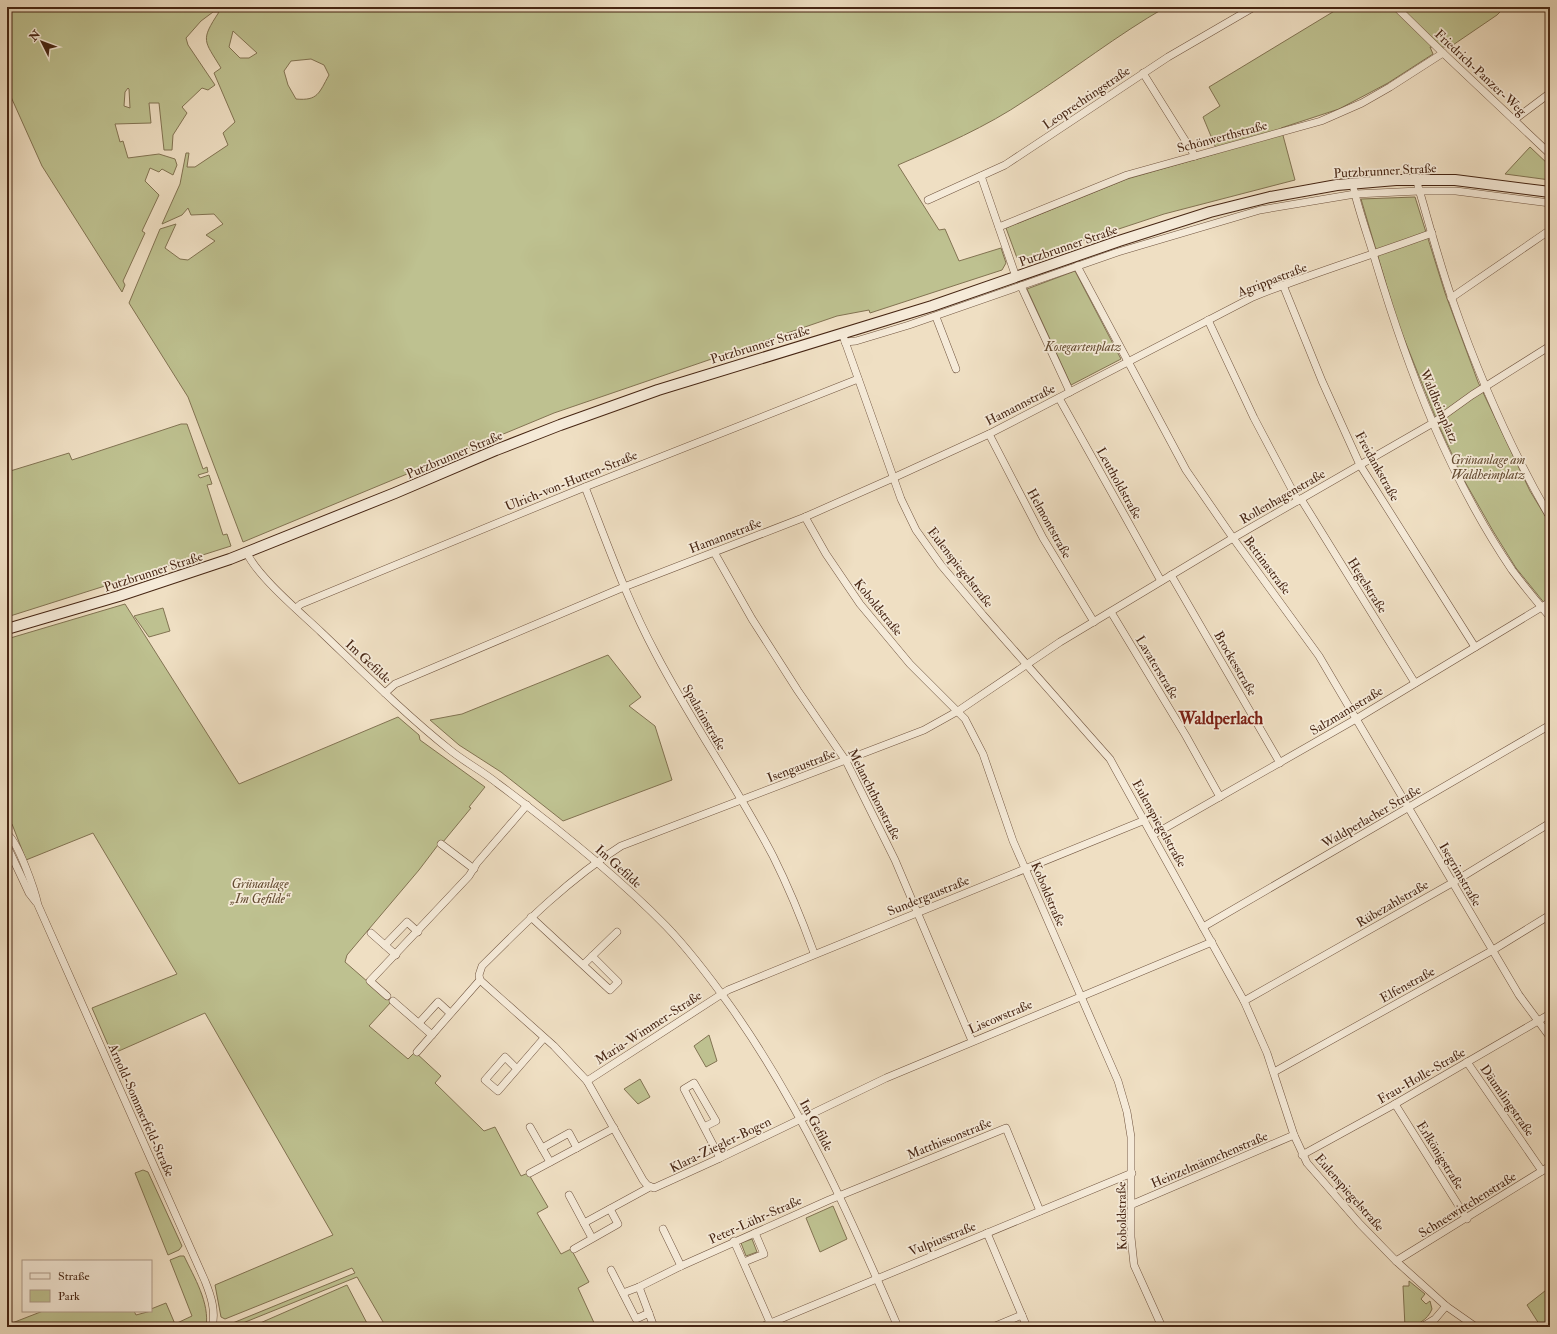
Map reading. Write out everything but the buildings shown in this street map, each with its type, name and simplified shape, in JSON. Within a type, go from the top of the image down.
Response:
[{"type":"main road","name":"Putzbrunner Straße","points":[[7,629],[119,596],[247,553],[560,425],[658,390],[843,337],[1119,241],[1210,212],[1270,197],[1352,182],[1418,179],[1456,180],[1546,191]]},
{"type":"street","name":"Leoprechtingstraße","points":[[928,200],[1005,165],[1143,73],[1254,7]]},
{"type":"street","name":"Friedrich-Panzer-Weg","points":[[1396,7],[1550,154]]},
{"type":"street","name":"Schönwerthstraße","points":[[999,226],[1127,175],[1301,127],[1342,112],[1390,88],[1443,53]]},
{"type":"street","points":[[1143,73],[1195,156]]},
{"type":"street","points":[[1514,120],[1550,93]]},
{"type":"street","points":[[981,176],[1016,277]]},
{"type":"street","points":[[1418,179],[1419,190],[1451,298],[1485,387],[1534,490],[1550,517]]},
{"type":"street","name":"Waldheimplatz","points":[[1352,182],[1393,321],[1433,423],[1461,484],[1489,534],[1513,570],[1550,617]]},
{"type":"street","name":"Putzbrunner Straße","points":[[843,337],[862,339],[936,316],[1159,239],[1260,210],[1355,194],[1419,190],[1456,191],[1550,203]]},
{"type":"street","name":"Putzbrunner Straße","points":[[1527,200],[1546,191]]},
{"type":"street","points":[[1451,298],[1550,230]]},
{"type":"street","name":"Agrippastraße","points":[[1128,363],[1253,297],[1432,233]]},
{"type":"street","points":[[1021,286],[1070,392],[1128,363],[1078,266]]},
{"type":"street","name":"Freidankstraße","points":[[1283,285],[1322,381],[1360,465],[1475,647]]},
{"type":"street","points":[[936,316],[956,369]]},
{"type":"street","name":"Hegelstraße","points":[[1208,320],[1254,418],[1300,500],[1415,683]]},
{"type":"street","name":"Eulenspiegelstraße","points":[[843,337],[893,478],[916,530],[941,565],[1026,665],[1110,759],[1244,1001],[1267,1053],[1294,1135],[1307,1163],[1327,1187],[1396,1261],[1446,1306],[1464,1317],[1476,1327]]},
{"type":"street","name":"Rollenhagenstraße","points":[[1026,665],[1110,612],[1233,538],[1433,423],[1485,387],[1550,346]]},
{"type":"street","name":"Bettinastraße","points":[[1128,363],[1186,470],[1233,538],[1319,656],[1356,719]]},
{"type":"street","name":"Ulrich-von-Hutten-Straße","points":[[296,608],[301,604],[585,487],[858,379]]},
{"type":"street","name":"Hamannstraße","points":[[386,693],[395,684],[624,587],[805,517],[989,434],[1070,392]]},
{"type":"street","name":"Leutholdstraße","points":[[1059,398],[1161,581]]},
{"type":"street","name":"Helmontstraße","points":[[989,434],[1043,538],[1094,622]]},
{"type":"street","name":"Spalatinstraße","points":[[585,487],[624,587],[672,684],[774,859],[800,915],[814,953]]},
{"type":"street","name":"Koboldstraße","points":[[805,517],[826,554],[860,604],[910,664],[965,719],[983,754],[1013,841],[1118,1081],[1131,1137],[1133,1204],[1132,1237],[1134,1265],[1162,1327]]},
{"type":"street","name":"Melanchthonstraße","points":[[714,552],[760,631],[798,691],[846,760],[871,809],[972,1041]]},
{"type":"street","name":"Im Gefilde","points":[[247,553],[252,563],[296,608],[386,693],[451,751],[527,805],[598,861],[672,932],[721,994],[756,1043],[800,1118],[840,1195],[898,1327]]},
{"type":"street","name":"Brockesstraße","points":[[1171,575],[1280,763]]},
{"type":"street","name":"Salzmannstraße","points":[[1153,835],[1356,719],[1550,602]]},
{"type":"street","name":"Lavaterstraße","points":[[1110,612],[1186,736],[1220,797]]},
{"type":"street","name":"Isengaustraße","points":[[531,917],[598,861],[621,846],[924,730],[958,711],[1026,665]]},
{"type":"street","name":"Isegrimstraße","points":[[1356,719],[1452,883],[1537,1021],[1550,1037]]},
{"type":"street","name":"Waldperlacher Straße","points":[[1203,927],[1550,725]]},
{"type":"street","points":[[432,1035],[370,981],[418,932],[474,869],[477,863],[527,805]]},
{"type":"street","name":"Sundergaustraße","points":[[721,994],[814,953],[1144,820]]},
{"type":"street","name":"Rübezahlstraße","points":[[1244,1001],[1452,883],[1550,823]]},
{"type":"street","name":"Arnold-Sommerfeld-Straße","points":[[7,834],[12,838],[16,846],[35,891],[38,905],[205,1281],[214,1311],[212,1327]]},
{"type":"street","points":[[441,844],[474,869]]},
{"type":"street","name":"Arnold-Sommerfeld-Straße","points":[[7,846],[29,893],[38,905]]},
{"type":"street","name":"Elfenstraße","points":[[1274,1072],[1493,950],[1550,916]]},
{"type":"street","points":[[417,1052],[480,980],[480,970],[482,966],[531,917],[584,964],[610,990],[618,982],[592,956]]},
{"type":"street","points":[[385,946],[407,922],[418,932]]},
{"type":"street","points":[[584,964],[617,932]]},
{"type":"street","points":[[371,933],[396,955]]},
{"type":"street","name":"Liscowstraße","points":[[800,1118],[886,1078],[972,1041],[1080,995],[1212,942]]},
{"type":"street","points":[[480,980],[544,1038],[588,1081],[643,1180],[650,1187]]},
{"type":"street","name":"Maria-Wimmer-Straße","points":[[588,1081],[721,994]]},
{"type":"street","points":[[419,1023],[438,1002],[450,1013]]},
{"type":"street","name":"Frau-Holle-Straße","points":[[1302,1155],[1395,1104],[1550,1014]]},
{"type":"street","points":[[517,1069],[505,1058],[485,1080],[498,1091],[544,1038]]},
{"type":"street","name":"Däumlingstraße","points":[[1467,1062],[1542,1171]]},
{"type":"street","points":[[704,1127],[716,1121],[694,1083],[684,1089],[720,1158]]},
{"type":"street","name":"Erlkönigstraße","points":[[1395,1104],[1467,1219]]},
{"type":"street","name":"Klara-Ziegler-Bogen","points":[[584,1223],[650,1187],[658,1187],[800,1118]]},
{"type":"street","points":[[530,1127],[550,1162]]},
{"type":"street","points":[[530,1173],[614,1128]]},
{"type":"street","name":"Matthissonstraße","points":[[840,1195],[1006,1128],[1040,1211]]},
{"type":"street","points":[[542,1148],[569,1134],[577,1148]]},
{"type":"street","name":"Heinzelmännchenstraße","points":[[1133,1204],[1294,1135]]},
{"type":"street","name":"Schneewittchenstraße","points":[[1396,1261],[1467,1219],[1550,1166]]},
{"type":"street","name":"Vulpiusstraße","points":[[762,1327],[771,1325],[877,1279],[1132,1173]]},
{"type":"street","name":"Peter-Lühr-Straße","points":[[623,1293],[734,1241],[840,1195]]},
{"type":"street","points":[[568,1196],[592,1238]]},
{"type":"street","points":[[574,1248],[618,1224],[610,1209]]},
{"type":"street","points":[[663,1229],[681,1266]]},
{"type":"street","points":[[744,1262],[764,1254],[755,1233]]},
{"type":"street","points":[[988,1233],[1027,1327]]},
{"type":"street","points":[[734,1241],[771,1325]]},
{"type":"street","points":[[611,1270],[636,1319],[649,1313]]},
{"type":"street","points":[[638,1287],[654,1327]]},
{"type":"street","points":[[1422,1327],[1435,1319],[1446,1306]]},
{"type":"street","points":[[993,1327],[1022,1315]]},
{"type":"green space","points":[[7,7],[1166,7],[1130,29],[1044,89],[1011,110],[964,136],[898,165],[939,230],[945,229],[959,261],[1001,248],[1006,263],[1002,270],[870,313],[869,310],[837,316],[554,413],[243,542],[188,397],[129,303],[160,229],[176,224],[165,248],[180,259],[188,260],[215,241],[206,235],[223,224],[214,214],[191,215],[188,208],[182,215],[162,224],[180,184],[186,153],[189,153],[187,167],[195,167],[228,145],[223,133],[235,122],[214,73],[221,68],[211,52],[206,40],[209,29],[219,12],[213,12],[201,21],[186,38],[188,45],[215,85],[208,90],[202,88],[182,107],[187,113],[173,135],[172,150],[164,150],[159,103],[149,103],[151,123],[115,124],[120,142],[123,141],[128,158],[159,154],[175,159],[177,165],[173,175],[162,169],[159,172],[150,168],[145,181],[159,195],[142,231],[145,233],[123,281],[125,285],[122,292],[42,166],[7,88]],"holes":[[[233,31],[257,53],[249,58],[240,58],[229,47]],[[311,59],[324,65],[329,75],[320,91],[313,97],[309,99],[296,99],[288,85],[284,71],[291,61]],[[128,88],[130,108],[124,106],[125,92]]]},
{"type":"green space","points":[[1341,7],[1505,7],[1497,15],[1450,47],[1430,47],[1433,54],[1388,83],[1339,109],[1281,128],[1295,180],[1164,214],[1022,261],[1017,258],[1006,228],[1127,179],[1218,153],[1203,117],[1220,106],[1209,87]]},
{"type":"green space","points":[[1530,147],[1550,166],[1550,180],[1505,174]]},
{"type":"green space","name":"Grünanlage am Waldheimplatz","points":[[1415,197],[1445,293],[1478,382],[1530,491],[1550,524],[1550,610],[1516,568],[1464,480],[1439,426],[1397,321],[1361,199]]},
{"type":"green space","name":"Kosegartenplatz","points":[[1075,271],[1121,359],[1071,385],[1027,289]]},
{"type":"green space","points":[[181,424],[187,424],[203,469],[207,467],[208,472],[198,475],[200,478],[209,475],[212,484],[207,485],[223,535],[227,534],[231,546],[7,617],[7,472],[69,453],[72,460]]},
{"type":"green space","name":"Grünanlage „Im Gefilde“","points":[[125,604],[239,784],[398,717],[419,735],[420,740],[485,787],[469,807],[471,808],[443,842],[441,841],[419,870],[347,955],[345,962],[391,1002],[369,1026],[408,1059],[415,1052],[441,1076],[435,1083],[484,1131],[495,1127],[521,1176],[528,1173],[548,1207],[537,1213],[561,1254],[571,1249],[589,1282],[578,1288],[596,1327],[386,1327],[357,1277],[233,1327],[223,1327],[355,1273],[352,1268],[225,1319],[221,1317],[215,1285],[333,1235],[205,1013],[112,1054],[92,1008],[177,974],[93,833],[26,860],[12,824],[7,825],[7,639]]},
{"type":"green space","points":[[163,608],[170,631],[149,637],[134,616]]},
{"type":"green space","points":[[608,655],[641,697],[629,706],[655,726],[672,780],[563,821],[501,772],[459,745],[430,720],[462,714]]},
{"type":"green space","points":[[709,1035],[717,1061],[706,1067],[694,1046]]},
{"type":"green space","points":[[640,1079],[650,1097],[638,1104],[624,1089]]},
{"type":"green space","points":[[143,1170],[148,1172],[182,1246],[179,1250],[168,1255],[135,1173]]},
{"type":"green space","points":[[833,1206],[847,1239],[820,1252],[806,1218]]},
{"type":"green space","points":[[752,1239],[757,1252],[746,1256],[741,1243]]},
{"type":"green space","points":[[184,1256],[200,1290],[206,1309],[206,1327],[7,1327],[7,1325],[40,1312],[134,1312],[136,1315],[152,1312],[152,1309],[166,1303],[175,1324],[192,1316],[170,1260]]},
{"type":"green space","points":[[1409,1281],[1425,1294],[1421,1299],[1426,1304],[1430,1301],[1432,1309],[1428,1316],[1421,1322],[1413,1326],[1405,1327],[1403,1286],[1409,1286]]},
{"type":"green space","points":[[347,1285],[369,1327],[251,1327]]},
{"type":"green space","points":[[1550,1287],[1550,1327],[1541,1327],[1527,1305]]},
{"type":"district","name":"Waldperlach","points":[[1221,718]]}]
